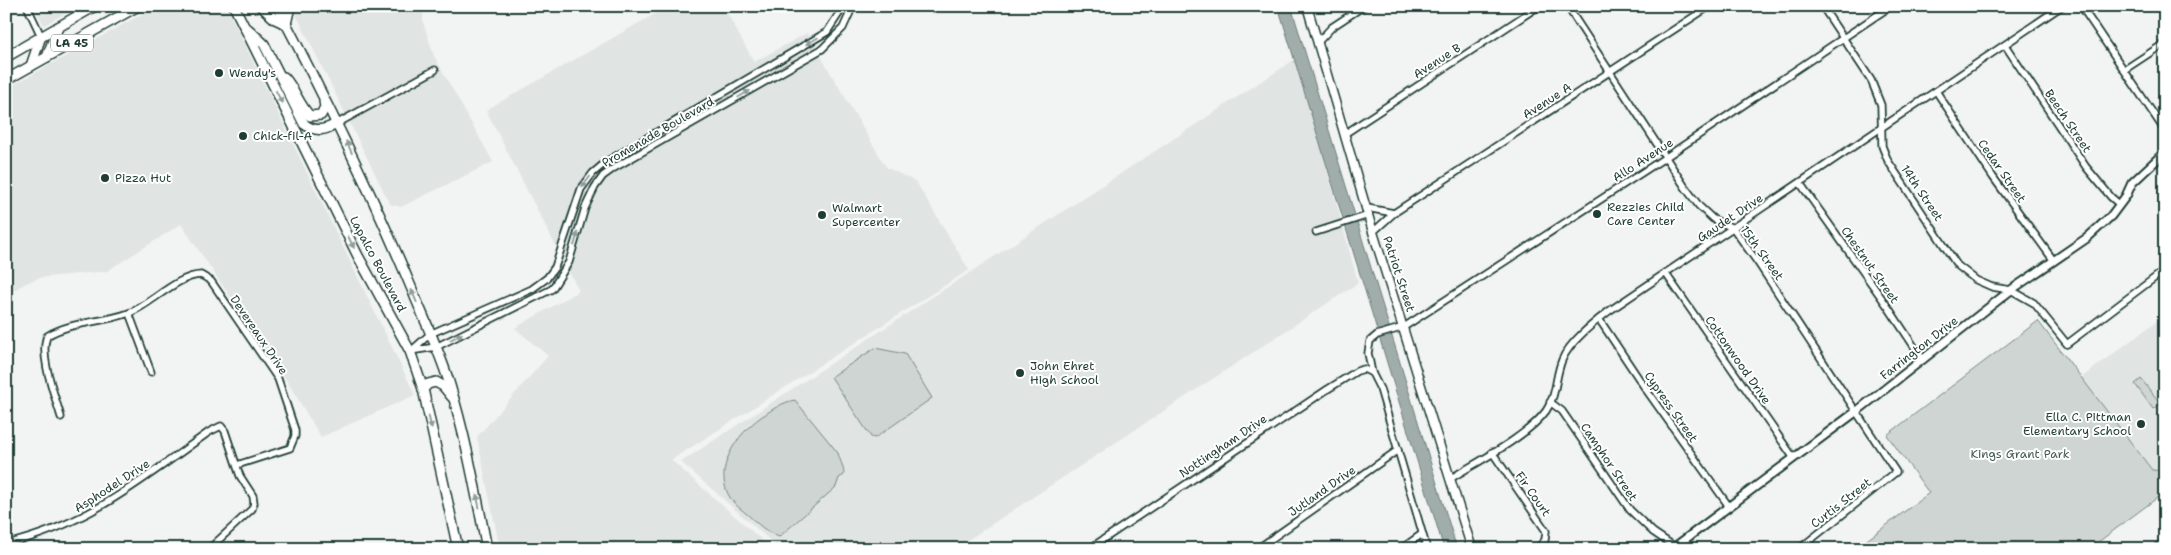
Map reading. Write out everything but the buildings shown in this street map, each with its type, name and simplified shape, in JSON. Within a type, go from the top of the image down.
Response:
[{"type":"main road","name":"LA 45","points":[[6,57],[95,6]]},
{"type":"main road","name":"LA 45","points":[[6,80],[125,10],[138,6]]},
{"type":"main road","name":"Lapalco Boulevard","points":[[234,6],[358,256],[410,352],[423,389],[458,549]]},
{"type":"main road","points":[[239,6],[242,22],[264,44],[304,124],[312,130],[318,130],[329,128],[338,123]]},
{"type":"main road","points":[[261,6],[275,19],[286,24],[289,11],[286,6]]},
{"type":"main road","points":[[267,6],[272,16]]},
{"type":"main road","name":"Lapalco Boulevard","points":[[277,6],[338,123],[378,210],[436,347],[454,399],[464,438],[487,549]]},
{"type":"main road","name":"Patriot Street","points":[[1307,6],[1346,133],[1366,213],[1404,327],[1472,549]]},
{"type":"main road","points":[[47,57],[58,27]]},
{"type":"main road","points":[[31,66],[42,36]]},
{"type":"main road","points":[[277,70],[292,86],[310,116],[318,116],[323,113],[325,107],[324,98]]},
{"type":"main road","points":[[423,389],[436,382],[443,386],[454,399]]},
{"type":"street","points":[[27,6],[42,36]]},
{"type":"street","name":"Promenade Boulevard","points":[[410,352],[430,334],[532,289],[542,282],[555,267],[560,257],[581,189],[600,167],[631,146],[827,32],[844,6]]},
{"type":"street","name":"Promenade Boulevard","points":[[410,352],[436,347],[552,289],[569,262],[585,208],[595,187],[603,176],[822,49],[843,28],[853,6]]},
{"type":"street","points":[[1318,42],[1332,27],[1364,6]]},
{"type":"street","name":"Avenue B","points":[[1346,133],[1539,6]]},
{"type":"street","name":"15th Street","points":[[1567,6],[1699,206],[1713,219],[1733,228],[1896,472]]},
{"type":"street","name":"Avenue A","points":[[1373,232],[1394,213],[1710,6]]},
{"type":"street","name":"14th Street","points":[[1822,6],[1871,80],[1881,105],[1882,146],[1888,161],[1957,265],[1976,280],[1992,287],[2011,290],[2034,303],[2067,344],[2165,270]]},
{"type":"street","name":"Allo Avenue","points":[[1372,373],[1368,353],[1370,341],[1377,336],[1404,327],[1666,157],[1891,6]]},
{"type":"street","name":"Gaudet Drive","points":[[1450,479],[1528,430],[1546,410],[1554,396],[1562,359],[1583,332],[1599,318],[2062,6]]},
{"type":"street","points":[[2080,6],[2165,131]]},
{"type":"street","points":[[2124,70],[2165,43]]},
{"type":"street","name":"Beech Street","points":[[2005,45],[2086,167],[2119,204]]},
{"type":"street","points":[[338,123],[435,70]]},
{"type":"street","name":"Cedar Street","points":[[1936,91],[1993,177],[2054,262]]},
{"type":"street","name":"Farrington Drive","points":[[1675,548],[1793,457],[1857,411],[2011,290],[2086,238],[2111,216],[2126,196],[2132,183],[2165,152]]},
{"type":"street","name":"Chestnut Street","points":[[1800,183],[1923,360]]},
{"type":"street","points":[[1316,232],[1366,213],[1394,213]]},
{"type":"street","name":"Cottonwood Drive","points":[[1666,274],[1793,457]]},
{"type":"street","name":"Devereaux Drive","points":[[130,313],[186,279],[201,275],[211,281],[278,379],[293,422],[295,436],[290,448],[237,465]]},
{"type":"street","points":[[60,416],[48,367],[44,342],[47,336],[70,326],[130,313],[151,372]]},
{"type":"street","name":"Cypress Street","points":[[1599,318],[1646,392],[1728,506]]},
{"type":"street","name":"Nottingham Drive","points":[[1088,549],[1335,384],[1357,371],[1364,369],[1372,373]]},
{"type":"street","points":[[1372,373],[1380,388],[1427,549]]},
{"type":"street","name":"Camphor Street","points":[[1550,402],[1562,411],[1630,510],[1653,532],[1675,548]]},
{"type":"street","name":"Asphodel Drive","points":[[6,544],[38,537],[77,520],[134,487],[209,432],[221,426],[225,431],[237,465]]},
{"type":"street","name":"Jutland Drive","points":[[1257,549],[1398,450]]},
{"type":"street","name":"Fir Court","points":[[1492,452],[1546,531],[1545,540],[1538,549]]},
{"type":"street","points":[[209,549],[252,509],[254,503],[240,476],[237,465]]},
{"type":"street","name":"Curtis Street","points":[[1799,549],[1896,472]]},
{"type":"street","points":[[1400,549],[1422,534]]},
{"type":"street","points":[[2155,549],[2165,541]]},
{"type":"shaded area","points":[[34,6],[78,6],[44,25]]},
{"type":"shaded area","points":[[157,6],[226,6],[415,395],[321,437],[284,376],[181,224],[107,271],[38,278],[6,295],[6,89]]},
{"type":"shaded area","points":[[292,6],[423,6],[423,22],[434,56],[493,162],[401,207],[390,204]]},
{"type":"shaded area","points":[[669,6],[723,6],[754,62],[807,33],[886,167],[916,182],[969,270],[671,460],[772,549],[500,549],[477,437],[548,356],[515,328],[579,291],[486,110]]},
{"type":"shaded area","points":[[1278,6],[1291,6],[1457,549],[1444,549]]},
{"type":"shaded area","name":"John Ehret High School","points":[[1297,58],[1358,283],[954,549],[780,549],[681,462]]},
{"type":"shaded area","name":"Ella C. Pittman Elementary School","points":[[2165,315],[2165,471],[2152,470],[2081,378]]},
{"type":"green space","name":"Kings Grant Park","points":[[2038,321],[2152,470],[2165,471],[2165,492],[2089,549],[1855,549],[1929,493],[1887,435]]},
{"type":"green space","points":[[875,348],[905,354],[932,398],[875,438],[871,437],[831,377]]},
{"type":"green space","points":[[2141,379],[2161,404],[2153,409],[2135,384]]},
{"type":"green space","points":[[795,400],[838,453],[844,475],[839,478],[836,487],[779,537],[762,528],[731,499],[726,488],[725,465],[736,443],[752,424],[773,409]]},
{"type":"place","name":"Wendy's","points":[[219,73]]},
{"type":"place","name":"Chick-fil-A","points":[[243,136]]},
{"type":"place","name":"Pizza Hut","points":[[105,178]]},
{"type":"place","name":"Rezzies Child Care Center","points":[[1597,214]]},
{"type":"place","name":"Walmart Supercenter","points":[[822,215]]},
{"type":"place","name":"John Ehret High School","points":[[1020,373]]},
{"type":"place","name":"Ella C. Pittman Elementary School","points":[[2141,424]]}]
